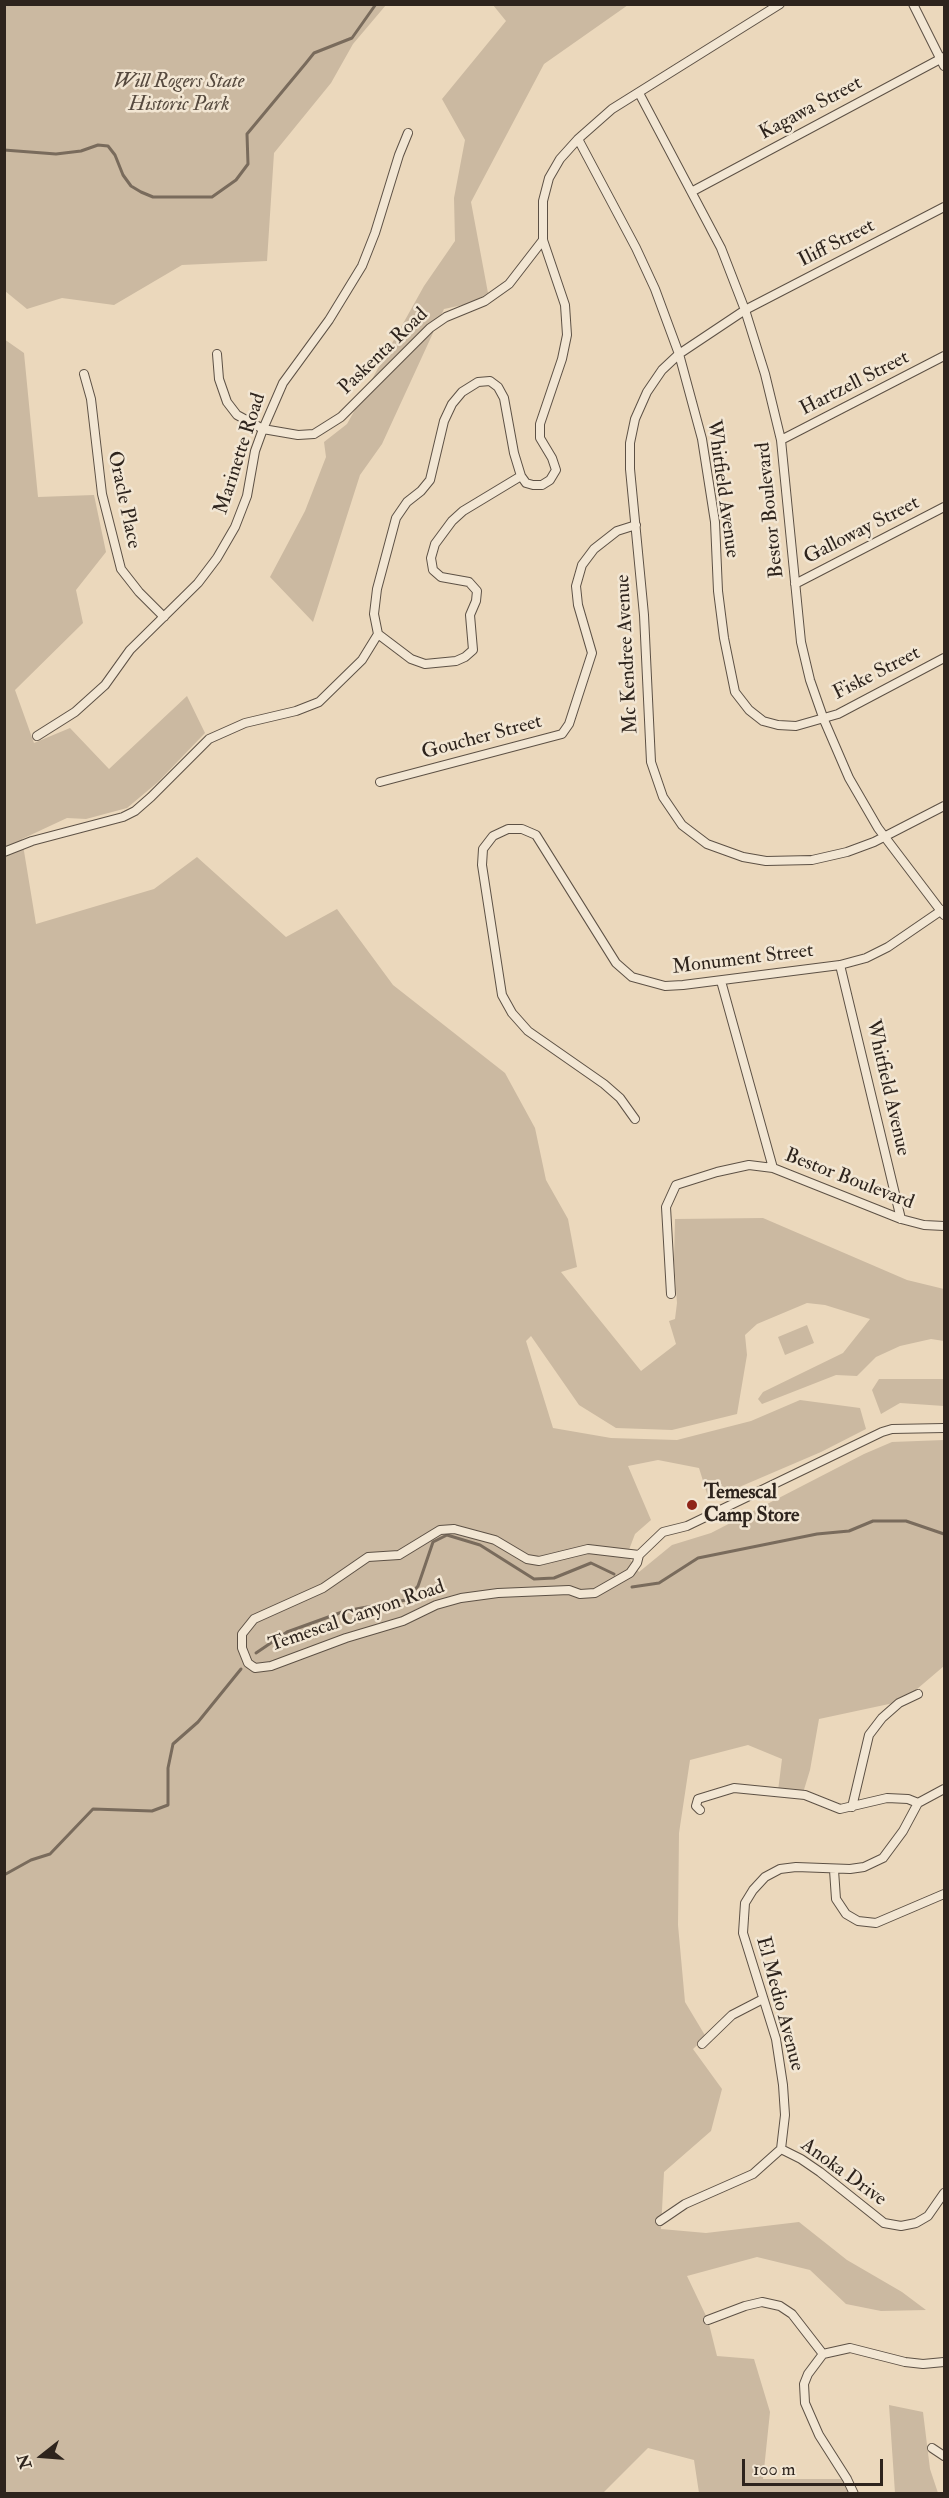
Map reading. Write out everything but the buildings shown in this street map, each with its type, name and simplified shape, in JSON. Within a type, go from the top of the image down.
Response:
[{"type":"street","points":[[521,476],[463,511],[452,521],[435,544],[431,558],[433,570],[441,577],[469,582],[477,591],[476,601],[470,615],[473,650],[456,661],[425,664],[411,659],[378,633],[374,614],[377,589],[396,518],[407,502],[430,480],[444,421],[462,392],[478,382],[490,381],[498,387],[504,398],[514,453],[521,476],[526,483],[542,485],[550,480],[556,470],[540,438],[540,423],[562,359],[567,335],[565,305],[543,240],[543,201],[549,178],[560,159],[578,139],[612,109],[780,4]]},
{"type":"street","points":[[913,4],[943,60]]},
{"type":"street","name":"Kagawa Street","points":[[693,191],[943,60]]},
{"type":"street","name":"Bestor Boulevard","points":[[639,93],[693,191],[721,248],[746,310],[765,374],[781,440],[801,642],[810,680],[824,720],[849,778],[884,837],[943,912]]},
{"type":"street","name":"Marinette Road","points":[[37,736],[75,712],[105,685],[130,650],[198,583],[217,558],[235,527],[247,496],[255,452],[283,383],[330,320],[362,266],[408,133]]},
{"type":"street","name":"Whitfield Avenue","points":[[578,139],[636,248],[655,289],[679,354],[702,439],[715,522],[718,591],[724,638],[735,692],[749,710],[763,721],[778,726],[796,726],[824,720]]},
{"type":"street","name":"Iliff Street","points":[[746,310],[945,207]]},
{"type":"street","name":"Paskenta Road","points":[[217,354],[219,379],[227,402],[237,415],[263,429],[298,435],[314,434],[341,417],[430,328],[446,317],[485,301],[509,284],[543,240]]},
{"type":"street","name":"Mc Kendree Avenue","points":[[746,310],[679,354],[662,370],[651,386],[635,419],[630,443],[630,470],[644,615],[651,762],[663,797],[682,825],[707,844],[743,857],[766,861],[812,860],[847,852],[884,837],[945,806]]},
{"type":"street","name":"Hartzell Street","points":[[781,440],[945,356]]},
{"type":"street","name":"Oracle Place","points":[[84,374],[91,399],[102,494],[113,542],[122,569],[139,592],[164,616]]},
{"type":"street","name":"Galloway Street","points":[[795,584],[945,507]]},
{"type":"street","name":"Goucher Street","points":[[380,782],[562,734],[569,724],[592,652],[578,606],[576,586],[582,565],[594,549],[617,531],[636,525]]},
{"type":"street","points":[[4,852],[32,841],[123,817],[135,811],[209,739],[245,723],[296,711],[319,702],[362,660],[378,633]]},
{"type":"street","name":"Fiske Street","points":[[824,720],[945,658]]},
{"type":"street","name":"Monument Street","points":[[635,1119],[620,1098],[604,1084],[528,1031],[512,1013],[502,995],[482,865],[483,849],[493,836],[508,829],[522,829],[536,835],[603,946],[616,963],[632,977],[665,986],[840,965],[866,958],[888,947],[943,912]]},
{"type":"street","name":"Whitfield Avenue","points":[[840,965],[901,1220]]},
{"type":"street","points":[[721,981],[773,1168]]},
{"type":"street","name":"Bestor Boulevard","points":[[671,1294],[666,1207],[676,1185],[717,1172],[749,1165],[773,1168],[901,1220],[924,1225],[945,1226]]},
{"type":"street","name":"Temescal Canyon Road","points":[[639,1555],[588,1549],[539,1561],[527,1559],[495,1540],[454,1528],[440,1530],[399,1555],[368,1557],[323,1588],[254,1619],[242,1634],[242,1648],[248,1663],[255,1668],[271,1666],[346,1638],[402,1621],[436,1605],[461,1598],[498,1593],[569,1590],[595,1593],[630,1574],[639,1555],[663,1532],[687,1526],[882,1432],[892,1429],[945,1428]]},
{"type":"street","points":[[852,1808],[869,1735],[882,1718],[899,1703],[918,1694]]},
{"type":"street","points":[[700,1810],[696,1806],[698,1799],[734,1788],[761,1792],[790,1792],[805,1795],[840,1809],[887,1798],[908,1799],[918,1803],[945,1789]]},
{"type":"street","name":"El Medio Avenue","points":[[781,2149],[784,2115],[783,2085],[776,2039],[743,1933],[745,1903],[765,1877],[780,1869],[796,1867],[834,1870],[864,1867],[883,1858],[903,1831],[918,1803]]},
{"type":"street","points":[[834,1870],[836,1899],[846,1914],[858,1921],[876,1923],[945,1894]]},
{"type":"street","points":[[702,2044],[732,2015],[764,1999]]},
{"type":"street","points":[[660,2221],[685,2204],[753,2174],[781,2149]]},
{"type":"street","name":"Anoka Drive","points":[[781,2149],[820,2172],[884,2223],[901,2226],[916,2223],[928,2216],[945,2193]]},
{"type":"street","points":[[708,2320],[762,2302],[780,2306],[792,2314],[823,2354]]},
{"type":"street","points":[[854,2493],[819,2435],[805,2403],[804,2384],[808,2374],[823,2354],[850,2348],[905,2362],[923,2364],[945,2362]]},
{"type":"street","points":[[932,2448],[945,2456]]},
{"type":"green space","name":"Will Rogers State Historic Park","points":[[4,5],[386,5],[353,44],[331,83],[274,153],[267,261],[182,265],[114,305],[62,298],[27,309],[5,291]]},
{"type":"green space","points":[[493,5],[628,5],[544,64],[471,202],[488,293],[472,303],[444,309],[382,444],[360,475],[313,622],[270,577],[305,511],[326,457],[324,442],[347,424],[424,286],[455,241],[454,198],[465,140],[442,99],[506,21]]},
{"type":"green space","points":[[4,339],[24,353],[38,497],[94,495],[106,552],[76,590],[83,623],[15,690],[34,743],[70,728],[109,769],[187,696],[205,733],[158,782],[127,808],[86,819],[67,818],[22,839],[36,924],[154,889],[197,857],[286,937],[337,909],[393,985],[505,1073],[535,1128],[546,1180],[568,1219],[577,1267],[561,1272],[641,1371],[676,1344],[669,1321],[675,1319],[677,1303],[674,1261],[675,1219],[763,1218],[907,1280],[944,1289],[944,1341],[931,1339],[900,1346],[876,1357],[857,1376],[836,1375],[762,1404],[758,1399],[763,1392],[843,1353],[870,1319],[825,1305],[807,1303],[757,1324],[745,1335],[747,1355],[737,1414],[672,1430],[616,1428],[579,1405],[531,1336],[526,1341],[553,1428],[611,1438],[677,1440],[751,1421],[800,1400],[860,1408],[866,1429],[821,1452],[709,1500],[699,1468],[658,1460],[628,1466],[651,1520],[635,1534],[627,1555],[639,1572],[672,1545],[711,1533],[864,1454],[892,1442],[944,1440],[944,1666],[903,1701],[819,1719],[810,1770],[803,1793],[778,1791],[782,1759],[748,1745],[690,1760],[679,1833],[678,1925],[685,2002],[706,2037],[693,2049],[722,2089],[711,2131],[664,2172],[661,2229],[706,2233],[799,2222],[847,2260],[902,2292],[926,2310],[881,2311],[846,2304],[810,2270],[757,2257],[687,2276],[708,2320],[717,2356],[754,2359],[770,2412],[763,2479],[847,2479],[854,2493],[699,2493],[694,2460],[648,2448],[603,2493],[5,2493]]},
{"type":"green space","points":[[807,1325],[814,1343],[785,1355],[778,1337]]},
{"type":"green space","points":[[879,1379],[944,1379],[944,1406],[900,1403],[881,1414],[872,1390]]},
{"type":"green space","points":[[889,2405],[923,2412],[930,2469],[938,2493],[895,2493]]},
{"type":"waterway","points":[[4,150],[56,154],[81,151],[98,145],[108,146],[115,155],[123,175],[131,186],[141,192],[153,197],[212,197],[236,180],[248,164],[247,134],[314,53],[352,38],[376,4]]},
{"type":"waterway","points":[[632,1587],[659,1583],[698,1558],[817,1534],[849,1531],[873,1521],[906,1521],[944,1534]]},
{"type":"waterway","points":[[256,1653],[287,1632],[345,1611],[406,1600],[418,1586],[433,1542],[447,1535],[480,1545],[534,1579],[554,1578],[591,1563],[614,1574]]},
{"type":"waterway","points":[[4,1875],[31,1860],[50,1854],[93,1809],[152,1811],[168,1805],[168,1768],[173,1744],[198,1722],[241,1669]]},
{"type":"place","name":"Temescal Camp Store","points":[[692,1505]]}]
